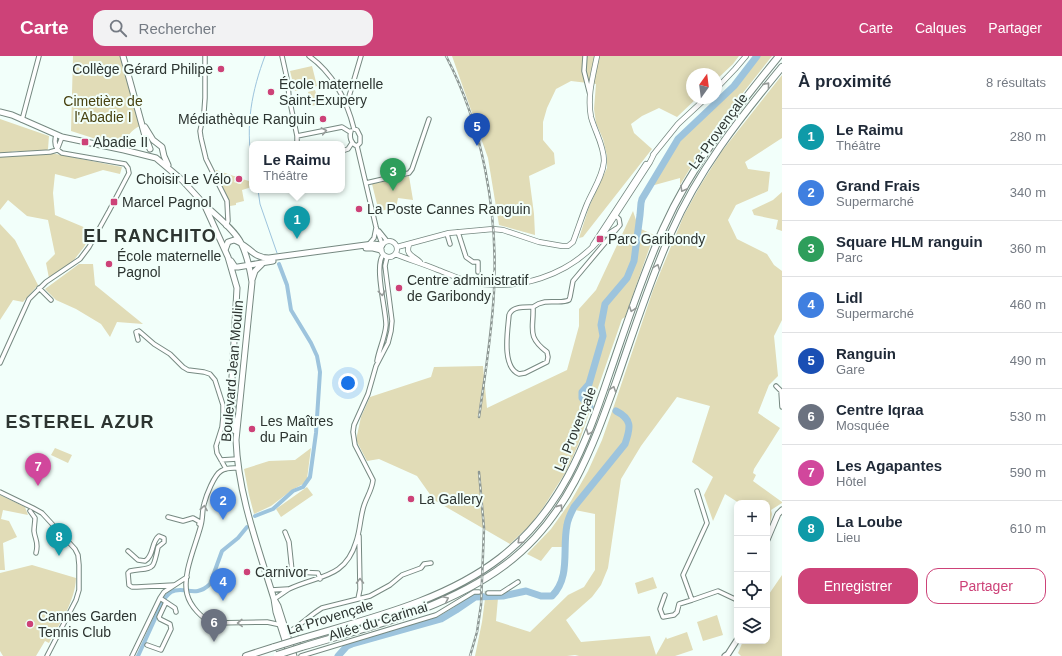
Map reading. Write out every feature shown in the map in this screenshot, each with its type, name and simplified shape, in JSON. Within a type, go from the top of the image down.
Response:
[{"type":"highway","name":"La Provençale","points":[[246,656],[408,605],[442,592],[464,581],[499,559],[521,540],[537,523],[568,478],[584,444],[647,266],[672,210],[707,149],[724,125],[779,56]]},
{"type":"highway","name":"La Provençale","points":[[276,656],[412,613],[449,598],[480,582],[507,564],[532,542],[545,527],[565,500],[590,452],[648,288],[680,212],[701,174],[720,146],[782,67]]},
{"type":"main road","points":[[123,56],[150,150],[154,158],[171,169]]},
{"type":"main road","points":[[0,112],[7,113],[62,137],[154,158],[160,158],[163,154]]},
{"type":"main road","points":[[143,123],[153,140],[162,147],[163,154],[171,169]]},
{"type":"main road","points":[[139,154],[150,150],[153,146],[158,145]]},
{"type":"main road","name":"Boulevard Jean Moulin","points":[[171,169],[241,243],[249,266],[252,282],[236,440],[239,468],[247,508],[274,599]]},
{"type":"main road","points":[[204,204],[228,257],[237,288],[232,377],[232,411],[236,440]]},
{"type":"main road","points":[[225,250],[226,244],[231,240],[241,243],[256,256],[265,258],[369,244],[383,250]]},
{"type":"main road","points":[[228,257],[235,267],[371,247],[383,250]]},
{"type":"main road","points":[[252,282],[255,271],[263,263]]},
{"type":"main road","points":[[769,536],[782,510]]},
{"type":"main road","points":[[274,599],[274,607],[290,656]]},
{"type":"main road","points":[[274,599],[278,606],[294,656]]},
{"type":"main road","points":[[728,655],[735,644]]},
{"type":"street","points":[[22,120],[39,56]]},
{"type":"street","points":[[205,56],[205,98],[200,131],[206,159],[227,201],[228,222],[226,226]]},
{"type":"street","points":[[282,56],[297,141]]},
{"type":"street","points":[[345,102],[348,100],[361,56]]},
{"type":"street","points":[[585,56],[584,71],[590,95]]},
{"type":"street","points":[[397,247],[447,234],[493,229],[503,230],[539,242],[562,246],[568,246],[573,242],[602,171],[604,162],[599,136],[592,119],[590,108],[590,95],[597,56]]},
{"type":"street","points":[[722,83],[746,56]]},
{"type":"street","points":[[312,57],[336,85],[345,102],[354,129],[357,130],[360,136],[360,144],[357,146]]},
{"type":"street","points":[[592,247],[648,161],[678,124],[700,104]]},
{"type":"street","points":[[366,183],[409,173],[412,169],[429,119]]},
{"type":"street","points":[[297,136],[342,127],[350,132],[352,143],[348,149],[345,150]]},
{"type":"street","points":[[350,132],[354,129]]},
{"type":"street","points":[[0,359],[29,299],[46,282],[80,259],[109,211],[129,173],[125,164],[62,153],[57,150],[54,143],[56,135]]},
{"type":"street","points":[[57,150],[62,137]]},
{"type":"street","points":[[352,143],[357,146],[376,227],[383,250],[392,257],[395,254],[462,280],[490,285],[513,285],[536,280],[556,272],[572,263],[595,245],[604,235],[614,215]]},
{"type":"street","points":[[0,155],[50,152],[57,150]]},
{"type":"street","points":[[533,307],[533,337],[538,345],[547,352],[547,362],[525,373],[519,374],[513,370],[508,360],[510,311],[514,309],[533,307],[538,303],[547,301],[567,301],[570,297],[573,281],[619,226],[620,222],[614,215]]},
{"type":"street","points":[[604,235],[619,226]]},
{"type":"street","points":[[376,227],[387,241],[392,242],[397,247]]},
{"type":"street","points":[[369,244],[374,238],[376,227]]},
{"type":"street","points":[[458,232],[466,257],[473,262],[478,262],[478,272]]},
{"type":"street","points":[[447,234],[450,244]]},
{"type":"street","points":[[604,235],[609,238],[607,241]]},
{"type":"street","points":[[271,590],[289,589],[320,579],[334,572],[344,563],[352,552],[359,532],[363,506],[372,487],[373,480],[355,445],[354,425],[368,394],[384,338],[386,325],[380,272],[381,258],[387,241]]},
{"type":"street","points":[[409,244],[407,250],[409,254],[419,260],[422,264]]},
{"type":"street","points":[[395,254],[397,247]]},
{"type":"street","points":[[39,288],[52,300]]},
{"type":"street","points":[[138,340],[135,334],[138,331],[142,332],[147,339],[170,354],[183,367],[188,370],[210,374],[215,380],[223,405],[222,427],[216,446],[217,453],[226,468]]},
{"type":"street","points":[[0,363],[3,354]]},
{"type":"street","points":[[776,386],[781,391],[782,407]]},
{"type":"street","points":[[221,460],[238,459]]},
{"type":"street","points":[[239,468],[226,468],[219,472],[207,496],[204,504],[202,522],[187,577],[187,593],[193,607],[206,619],[214,623],[267,622],[285,626]]},
{"type":"street","points":[[692,600],[683,574],[706,523],[697,491]]},
{"type":"street","points":[[0,492],[42,513],[73,547],[78,555],[79,590],[76,600],[47,656]]},
{"type":"street","points":[[30,511],[35,518],[34,532],[37,540],[36,553]]},
{"type":"street","points":[[168,517],[183,521],[193,518],[200,522],[196,537],[197,540]]},
{"type":"street","points":[[286,532],[289,542],[292,571],[318,573],[320,579]]},
{"type":"street","points":[[358,599],[360,588],[359,532]]},
{"type":"street","points":[[128,551],[138,560],[145,561],[150,557],[152,545],[157,538],[162,536],[164,538],[164,542],[158,547],[154,564],[151,567],[130,571],[128,573],[129,584],[132,587],[174,585]]},
{"type":"street","points":[[287,633],[296,629],[322,608],[370,596],[402,575],[421,568],[424,564],[431,563]]},
{"type":"street","points":[[147,645],[161,650],[171,629],[170,624],[159,617],[164,592],[187,577]]},
{"type":"street","points":[[488,593],[502,593],[518,582]]},
{"type":"street","points":[[274,599],[289,589]]},
{"type":"street","points":[[665,595],[660,609],[663,617],[674,615],[677,612],[679,604],[718,591],[734,599]]},
{"type":"street","name":"Allée du Carimai","points":[[301,656],[436,615],[474,592],[479,592]]},
{"type":"street","points":[[163,600],[176,608],[176,612]]},
{"type":"street","points":[[132,656],[163,600]]},
{"type":"green space","name":"Cimetière de l'Abadie I","points":[[73,56],[120,56],[140,126],[134,129],[126,139],[124,145],[96,139],[71,131]]},
{"type":"green space","points":[[452,56],[739,56],[722,74],[722,68],[686,68],[686,104],[691,104],[677,117],[659,108],[642,116],[631,124],[634,133],[652,149],[583,237],[579,238],[589,207],[607,168],[607,156],[603,139],[596,123],[594,109],[596,84],[571,81],[556,89],[547,108],[543,122],[543,140],[554,153],[555,164],[529,176],[535,235],[499,225],[488,158]]},
{"type":"green space","points":[[760,56],[772,56],[712,132],[680,185],[680,178],[651,186],[683,137],[717,104],[722,104],[722,99],[741,81]]},
{"type":"green space","points":[[312,66],[317,86],[295,91],[290,71]]},
{"type":"green space","points":[[782,75],[782,138],[745,162],[748,169],[770,172],[768,191],[736,205],[728,220],[737,239],[767,254],[774,265],[782,271],[782,320],[774,336],[778,376],[769,385],[758,413],[780,428],[754,469],[753,473],[756,475],[753,481],[782,503],[771,510],[772,514],[770,524],[770,500],[734,500],[725,494],[713,521],[704,495],[713,477],[692,462],[710,406],[677,397],[641,446],[621,479],[608,568],[601,585],[592,597],[566,620],[581,642],[650,636],[656,655],[666,637],[667,639],[687,632],[693,650],[675,656],[475,656],[485,599],[498,598],[496,621],[530,632],[568,595],[584,587],[595,570],[595,514],[575,510],[569,519],[563,547],[552,547],[541,561],[527,554],[551,529],[571,501],[588,471],[602,440],[653,290],[684,215],[722,151]]},
{"type":"green space","points":[[315,90],[319,104],[312,106],[308,92]]},
{"type":"green space","points":[[0,119],[49,136],[48,149],[46,151],[16,151],[0,154]]},
{"type":"green space","points":[[51,153],[122,167],[120,174],[103,170],[75,179],[55,174],[53,193],[55,215],[93,231],[84,247],[71,264],[49,278],[46,263],[55,254],[48,220],[27,216],[8,200],[0,210],[0,156]]},
{"type":"green space","points":[[216,170],[237,177],[234,182],[241,184],[242,179],[249,181],[249,188],[242,190],[244,201],[230,206],[227,196],[215,172]]},
{"type":"green space","points":[[409,176],[413,200],[398,198],[395,213],[390,208],[379,212],[372,184]]},
{"type":"green space","points":[[782,192],[782,231],[776,229],[778,220],[754,215],[752,210],[773,200]]},
{"type":"green space","points":[[633,211],[637,223],[641,229],[654,235],[625,317],[622,319],[578,445],[567,470],[543,508],[530,525],[510,544],[434,500],[417,476],[379,459],[367,461],[356,440],[361,417],[370,397],[431,377],[434,367],[483,366],[487,408],[567,370],[579,326],[579,309],[596,290]]},
{"type":"green space","points":[[0,224],[15,240],[38,285],[23,302],[13,300],[0,320]]},
{"type":"green space","points":[[79,264],[93,264],[95,285],[143,324],[117,322],[110,337],[101,324],[76,309],[56,300],[45,289]]},
{"type":"green space","points":[[55,448],[72,455],[68,463],[51,455]]},
{"type":"green space","points":[[311,448],[307,479],[305,483],[292,490],[271,506],[254,514],[244,469],[269,461],[295,460]]},
{"type":"green space","points":[[307,487],[313,495],[281,517],[276,509]]},
{"type":"green space","points":[[0,495],[25,507],[28,515],[3,510],[1,519],[9,521],[17,537],[3,543],[5,570],[0,570]]},
{"type":"green space","name":"Cannes Garden Tennis Club","points":[[32,565],[76,578],[73,595],[67,611],[49,643],[45,641],[36,656],[3,656],[0,651],[0,573]]},
{"type":"green space","points":[[782,575],[782,656],[741,656],[738,653],[742,644],[770,644],[770,593]]},
{"type":"green space","points":[[653,577],[657,588],[638,594],[635,583]]},
{"type":"green space","points":[[717,615],[723,635],[703,641],[697,622]]},
{"type":"waterway","points":[[249,141],[253,95],[265,56]]},
{"type":"waterway","points":[[590,407],[582,398],[582,392],[589,384],[603,336],[601,325],[605,304],[627,278],[634,261],[642,199],[678,139],[734,86],[757,56]]},
{"type":"waterway","points":[[258,193],[260,204],[277,253]]},
{"type":"waterway","points":[[255,516],[273,509],[293,491],[303,487],[310,477],[316,433],[320,372],[317,356],[291,310],[287,285],[279,264]]},
{"type":"waterway","points":[[338,656],[347,646],[352,644],[441,619],[475,597],[503,596],[526,591],[541,596],[552,596],[558,588],[564,572],[567,522],[571,513],[574,507],[625,444],[629,424],[625,417],[616,411]]},
{"type":"waterway","points":[[138,656],[164,599],[171,592],[176,590],[199,591],[210,584],[222,551],[238,538],[247,527]]},
{"type":"tunnel","points":[[479,592],[488,593]]},
{"type":"railway","points":[[446,56],[459,83],[479,141],[490,201],[493,231],[495,261],[492,322],[479,417]]},
{"type":"railway","points":[[470,656],[477,632],[481,605],[484,528],[479,472]]},
{"type":"place","name":"Collège Gérard Philipe","points":[[221,69]]},
{"type":"place","name":"École maternelle Saint-Exupery","points":[[271,92]]},
{"type":"place","name":"Médiathèque Ranguin","points":[[323,119]]},
{"type":"place","name":"Abadie II","points":[[85,142]]},
{"type":"place","name":"Ranguin","points":[[477,146]]},
{"type":"place","name":"Choisir Le Vélo","points":[[239,179]]},
{"type":"place","name":"Square HLM ranguin","points":[[393,191]]},
{"type":"place","name":"Marcel Pagnol","points":[[114,202]]},
{"type":"place","name":"La Poste Cannes Ranguin","points":[[359,209]]},
{"type":"place","name":"Le Raimu","points":[[297,239]]},
{"type":"place","name":"Parc Garibondy","points":[[600,239]]},
{"type":"place","name":"École maternelle Pagnol","points":[[109,264]]},
{"type":"place","name":"Centre administratif de Garibondy","points":[[399,288]]},
{"type":"place","name":"Les Maîtres du Pain","points":[[252,429]]},
{"type":"place","name":"Les Agapantes","points":[[38,486]]},
{"type":"place","name":"La Gallery","points":[[411,499]]},
{"type":"place","name":"Grand Frais","points":[[223,520]]},
{"type":"place","name":"La Loube","points":[[59,556]]},
{"type":"place","name":"Carnivor","points":[[247,572]]},
{"type":"place","name":"Lidl","points":[[223,601]]},
{"type":"place","name":"Cannes Garden Tennis Club","points":[[30,624]]},
{"type":"place","name":"Centre Iqraa","points":[[214,642]]},
{"type":"district","name":"EL RANCHITO","points":[[150,236]]},
{"type":"district","name":"ESTEREL AZUR","points":[[80,422]]}]
